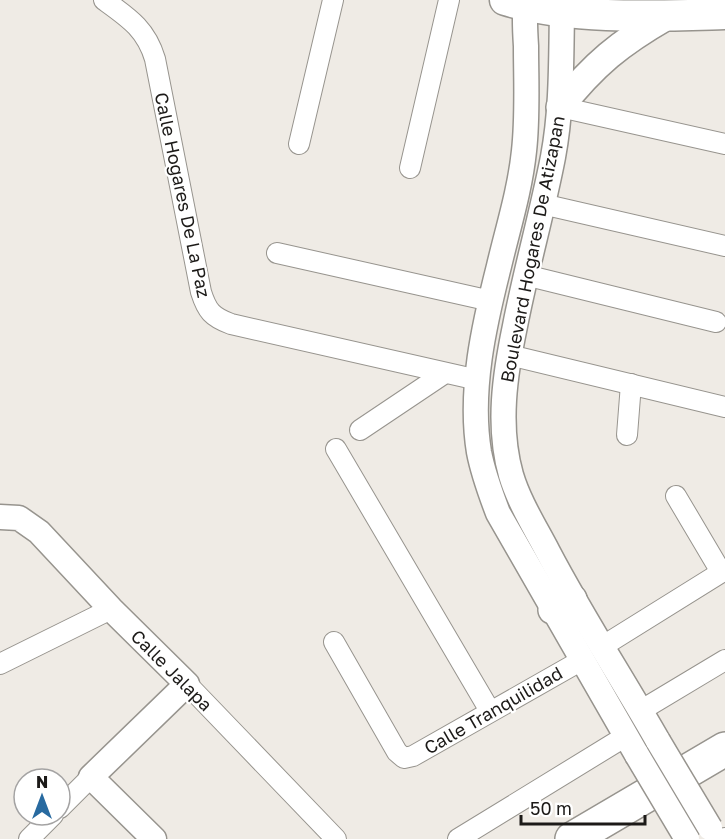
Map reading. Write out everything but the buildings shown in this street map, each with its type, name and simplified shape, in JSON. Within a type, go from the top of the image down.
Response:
[{"type":"highway","points":[[572,839],[725,749]]},
{"type":"highway","points":[[614,839],[725,774]]},
{"type":"main road","points":[[519,2],[667,16],[725,14]]},
{"type":"main road","points":[[560,107],[582,79],[608,54],[636,33],[667,16]]},
{"type":"street","name":"Calle Hogares De La Paz","points":[[104,0],[142,30],[150,43],[201,292],[206,307],[217,319],[478,380]]},
{"type":"street","points":[[299,144],[333,0]]},
{"type":"street","points":[[410,168],[449,0]]},
{"type":"street","name":"Boulevard Hogares De Atizapan","points":[[519,2],[527,101],[524,151],[516,200],[492,301],[478,380],[479,450],[486,482],[498,513],[563,605],[603,646],[657,741],[719,836]]},
{"type":"street","name":"Boulevard Hogares De Atizapan","points":[[564,6],[560,107],[553,157],[525,275],[504,390],[506,448],[511,474],[521,502],[563,605],[582,660],[687,839]]},
{"type":"street","points":[[560,107],[725,144]]},
{"type":"street","points":[[542,204],[725,246]]},
{"type":"street","points":[[277,253],[492,301]]},
{"type":"street","points":[[525,275],[716,322]]},
{"type":"street","points":[[509,355],[725,407]]},
{"type":"street","points":[[360,430],[445,373]]},
{"type":"street","points":[[627,435],[631,384]]},
{"type":"street","points":[[336,449],[490,711]]},
{"type":"street","points":[[603,646],[723,571],[676,496]]},
{"type":"street","name":"Calle Jalapa","points":[[0,518],[20,518],[39,532],[336,839]]},
{"type":"street","points":[[0,664],[111,609]]},
{"type":"street","name":"Calle Tranquilidad","points":[[334,642],[397,752],[404,758],[413,756],[582,660]]},
{"type":"street","points":[[640,711],[725,660]]},
{"type":"street","points":[[72,796],[187,684]]},
{"type":"street","points":[[458,839],[631,745]]},
{"type":"street","points":[[91,777],[154,839]]},
{"type":"street","points":[[29,839],[41,827]]}]
